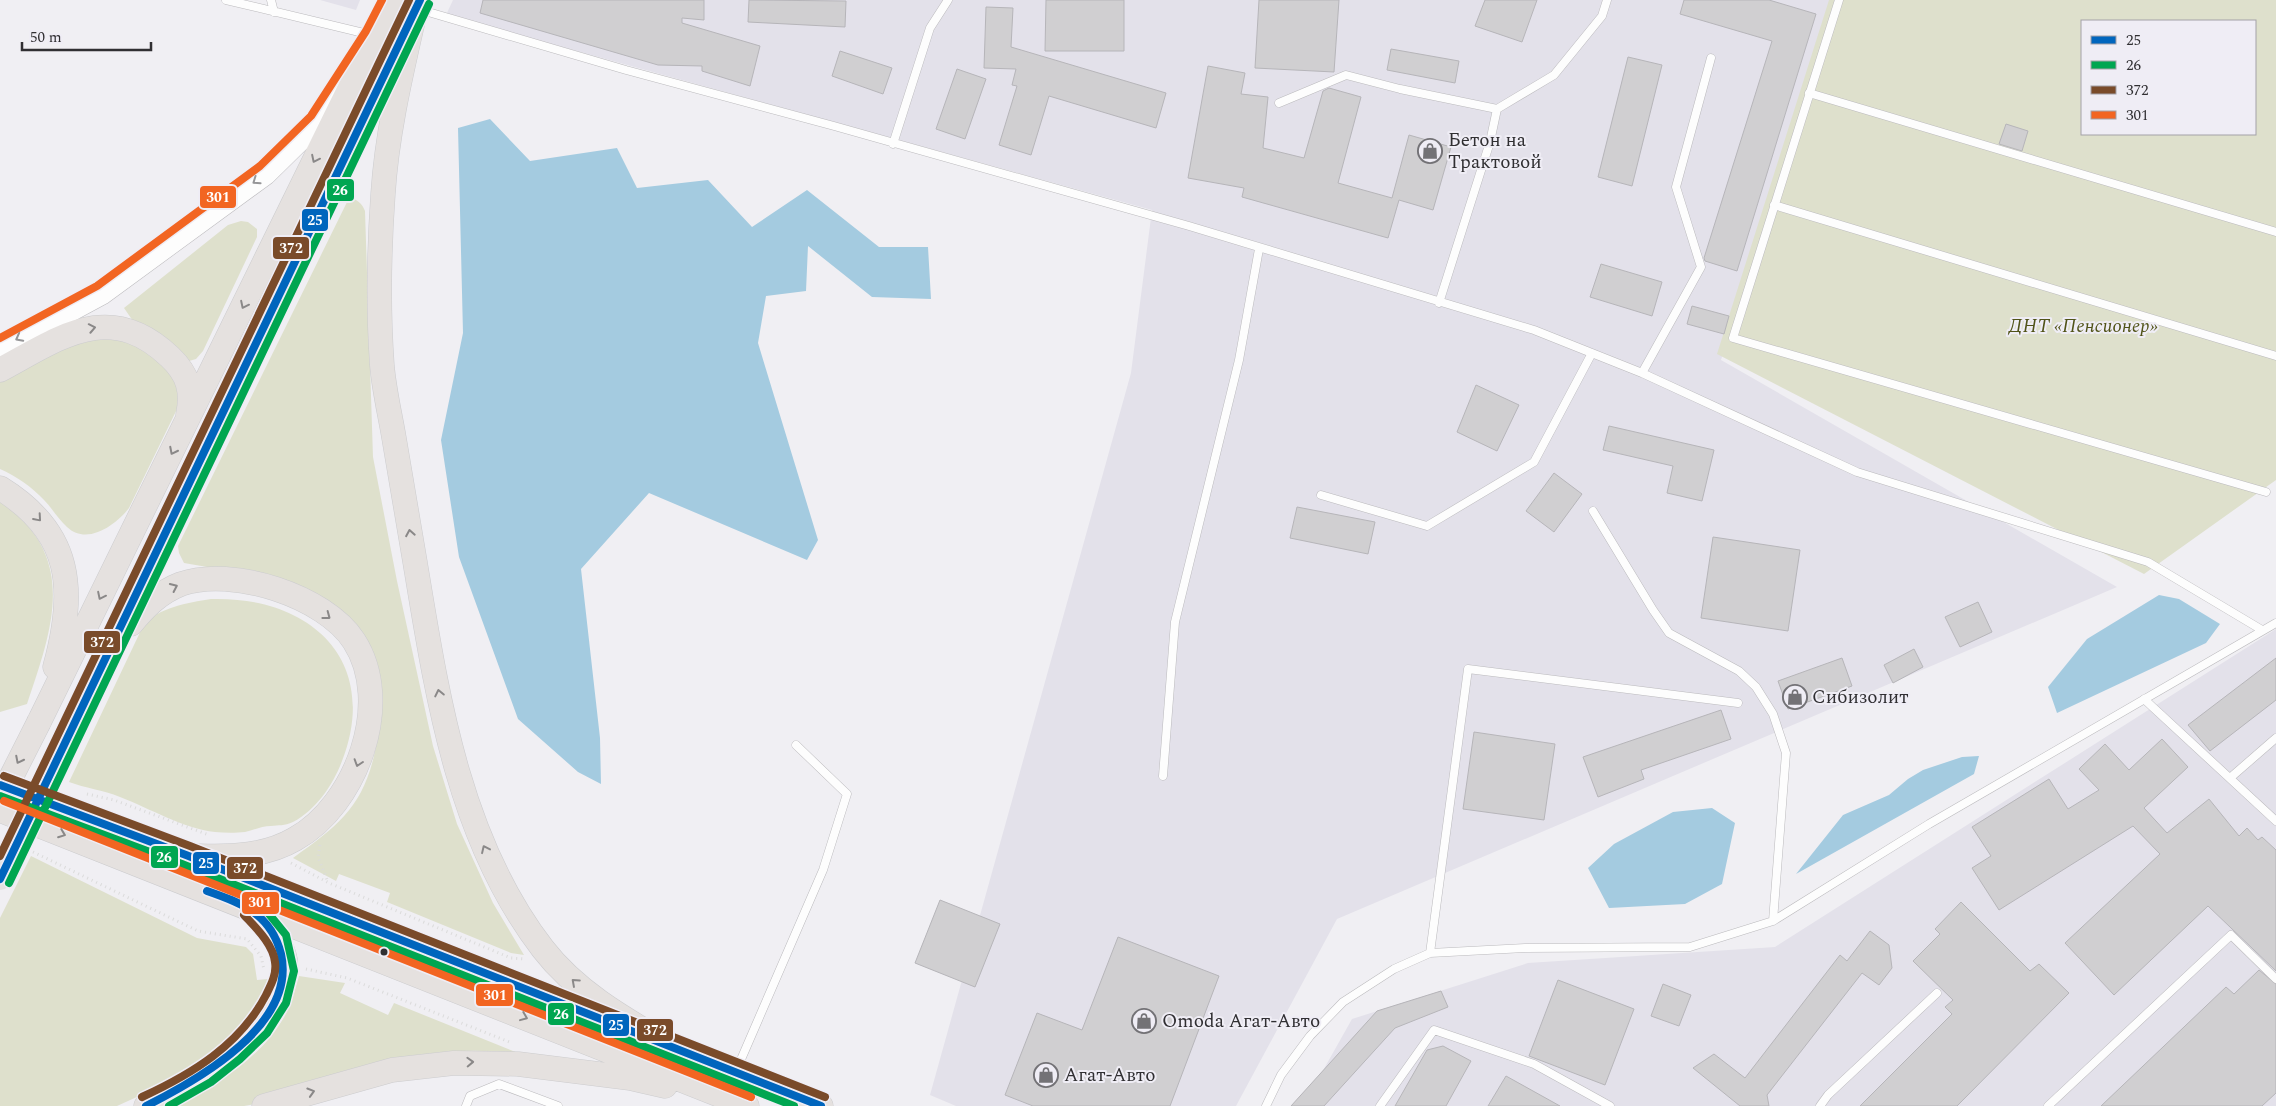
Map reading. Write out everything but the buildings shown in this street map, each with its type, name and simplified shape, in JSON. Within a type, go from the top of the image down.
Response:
[{"type":"main road","points":[[0,799],[186,425],[393,0]]},
{"type":"main road","points":[[0,879],[114,644],[418,4]]},
{"type":"main road","points":[[418,4],[395,99],[383,191],[380,307],[382,367],[428,639],[449,739],[458,773],[482,842],[508,892],[539,944],[563,971],[602,1004],[674,1048]]},
{"type":"main road","points":[[0,349],[102,294],[266,174],[319,122],[375,36]]},
{"type":"main road","points":[[0,370],[72,333],[99,326],[118,328],[153,343],[172,359],[184,374],[191,391],[186,425]]},
{"type":"main road","points":[[0,488],[30,510],[42,522],[57,548],[65,572],[68,597],[66,619],[39,722]]},
{"type":"main road","points":[[114,644],[144,608],[170,589],[183,584],[202,581],[240,581],[283,590],[314,606],[345,630],[354,641],[366,666],[370,697],[368,728],[353,776],[328,814],[304,834],[275,848],[239,856],[186,855]]},
{"type":"main road","points":[[0,784],[186,855],[821,1106]]},
{"type":"main road","points":[[0,810],[252,908],[739,1103]]},
{"type":"main road","points":[[146,1106],[185,1087],[235,1052],[272,1008],[284,976],[285,956],[274,936],[252,908]]},
{"type":"main road","points":[[264,1106],[392,1070],[424,1065],[481,1062],[518,1064],[630,1078],[739,1103]]},
{"type":"lane","points":[[229,0],[375,36]]},
{"type":"lane","points":[[271,0],[274,12]]},
{"type":"lane","points":[[893,144],[930,28],[948,0]]},
{"type":"lane","points":[[1280,103],[1346,76],[1497,109],[1554,75],[1602,16],[1607,0]]},
{"type":"lane","points":[[1839,0],[1733,338],[2266,492]]},
{"type":"lane","points":[[418,4],[470,26],[1189,226],[1259,249],[1534,330],[1642,373],[1857,472],[2148,562],[2262,630]]},
{"type":"lane","points":[[1642,373],[1701,267],[1676,187],[1711,58]]},
{"type":"lane","points":[[1809,93],[2276,232]]},
{"type":"lane","points":[[1439,303],[1490,142],[1497,109]]},
{"type":"lane","points":[[1774,205],[2276,356]]},
{"type":"lane","points":[[1163,776],[1175,622],[1238,360],[1259,249]]},
{"type":"lane","points":[[1321,495],[1427,526],[1534,462],[1592,353]]},
{"type":"lane","points":[[1593,511],[1669,633],[1739,670],[1756,687],[1773,714],[1786,752],[1773,921]]},
{"type":"lane","points":[[1266,1106],[1280,1075],[1310,1036],[1344,1002],[1394,969],[1430,953],[1525,948],[1690,946],[1773,921],[1929,824],[2276,623]]},
{"type":"lane","points":[[1430,953],[1468,669],[1738,703]]},
{"type":"lane","points":[[2144,699],[2276,821]]},
{"type":"lane","points":[[2230,778],[2276,738]]},
{"type":"lane","points":[[735,1073],[824,870],[848,794],[796,745]]},
{"type":"lane","points":[[2048,1106],[2231,934],[2276,979]]},
{"type":"lane","points":[[1820,1106],[1828,1095],[1937,993]]},
{"type":"lane","points":[[1380,1106],[1434,1030],[1534,1064],[1610,1106]]},
{"type":"lane","points":[[466,1106],[470,1096],[499,1084],[558,1106]]},
{"type":"path","points":[[82,793],[114,800],[200,832],[217,836]]},
{"type":"path","points":[[322,838],[318,856],[329,883]]},
{"type":"path","points":[[27,849],[198,931],[247,939],[261,956],[264,970]]},
{"type":"path","points":[[288,861],[329,883],[512,958],[526,959]]},
{"type":"path","points":[[306,969],[347,978],[520,1046]]},
{"type":"shaded area","points":[[320,0],[360,0],[356,10]]},
{"type":"shaded area","points":[[453,0],[1835,0],[1721,360],[2117,587],[1337,919],[1236,1106],[956,1106],[930,1095],[1131,373],[1152,210],[446,15]]},
{"type":"shaded area","points":[[2276,629],[2276,1106],[1303,1106],[1352,1019],[1528,963],[1775,947]]},
{"type":"green space","name":"ДНТ «Пенсионер»","points":[[1829,0],[2276,0],[2276,480],[2144,574],[1717,354]]},
{"type":"green space","points":[[349,198],[359,202],[365,211],[373,457],[397,581],[433,746],[457,824],[493,903],[524,955],[511,953],[387,902],[390,893],[339,874],[336,881],[293,858],[325,834],[349,810],[359,796],[372,763],[382,715],[382,704],[378,685],[364,644],[242,573],[184,563],[179,553],[178,546]]},
{"type":"green space","points":[[241,221],[248,222],[257,229],[257,237],[203,351],[196,359],[189,361],[166,339],[133,321],[124,308],[228,225]]},
{"type":"green space","points":[[102,337],[132,343],[161,362],[176,385],[179,405],[129,508],[117,521],[101,531],[83,534],[67,527],[29,486],[0,469],[0,380],[68,340]]},
{"type":"green space","points":[[0,502],[25,523],[41,546],[50,570],[53,595],[51,621],[45,648],[27,704],[0,712]]},
{"type":"green space","points":[[211,599],[247,601],[279,609],[306,622],[328,641],[344,665],[352,693],[352,725],[342,761],[334,779],[323,796],[309,811],[293,822],[245,832],[223,833],[203,830],[179,823],[114,795],[69,782],[143,626],[165,610],[183,604]]},
{"type":"green space","points":[[31,856],[197,938],[246,947],[253,954],[257,980],[268,979],[264,997],[254,1012],[224,1044],[186,1072],[117,1106],[0,1106],[0,918]]},
{"type":"green space","points":[[299,976],[345,983],[340,993],[388,1015],[394,1003],[523,1055],[493,1051],[437,1053],[354,1071],[298,1087],[251,1105],[179,1106],[237,1069],[262,1046],[286,1014]]},
{"type":"water","points":[[490,119],[530,161],[617,148],[637,188],[708,180],[752,227],[807,190],[879,247],[928,247],[931,299],[872,297],[808,246],[806,291],[766,296],[758,343],[818,540],[807,560],[649,493],[581,569],[600,738],[601,784],[578,772],[518,719],[459,557],[441,440],[463,333],[458,128]]},
{"type":"water","points":[[2159,595],[2179,599],[2220,624],[2206,643],[2057,713],[2048,687],[2087,639]]},
{"type":"water","points":[[1979,756],[1974,774],[1796,874],[1843,815],[1889,795],[1908,779],[1923,770],[1962,757]]},
{"type":"water","points":[[1712,808],[1735,823],[1722,884],[1685,904],[1609,908],[1588,868],[1614,844],[1673,812]]},
{"type":"transit line","name":"301","points":[[0,338],[97,286],[260,166],[311,116],[366,31],[382,0]]},
{"type":"transit line","name":"372","points":[[0,856],[409,0]]},
{"type":"transit line","name":"25","points":[[0,879],[420,0]]},
{"type":"transit line","name":"26","points":[[9,883],[429,4]]},
{"type":"transit line","name":"372","points":[[4,776],[190,846],[825,1097]]},
{"type":"transit line","name":"25","points":[[0,785],[186,855],[821,1106]]},
{"type":"transit line","name":"26","points":[[0,796],[182,864],[794,1106]]},
{"type":"transit line","name":"301","points":[[4,801],[751,1097]]},
{"type":"transit line","name":"26","points":[[169,1106],[211,1082],[240,1059],[267,1033],[286,1003],[294,971],[286,935],[260,903],[241,892],[210,882]]},
{"type":"transit line","name":"25","points":[[146,1106],[191,1081],[239,1047],[259,1026],[274,1004],[282,980],[281,954],[270,929],[253,912],[232,900],[207,891]]},
{"type":"transit line","name":"372","points":[[142,1097],[196,1068],[229,1043],[243,1029],[266,995],[274,975],[274,955],[263,937],[244,915]]},
{"type":"place","name":"Бетон на Трактовой","points":[[1430,151]]},
{"type":"place","name":"Сибизолит","points":[[1795,697]]},
{"type":"place","name":"Omoda Агат-Авто","points":[[1144,1021]]},
{"type":"place","name":"Агат-Авто","points":[[1046,1075]]}]
